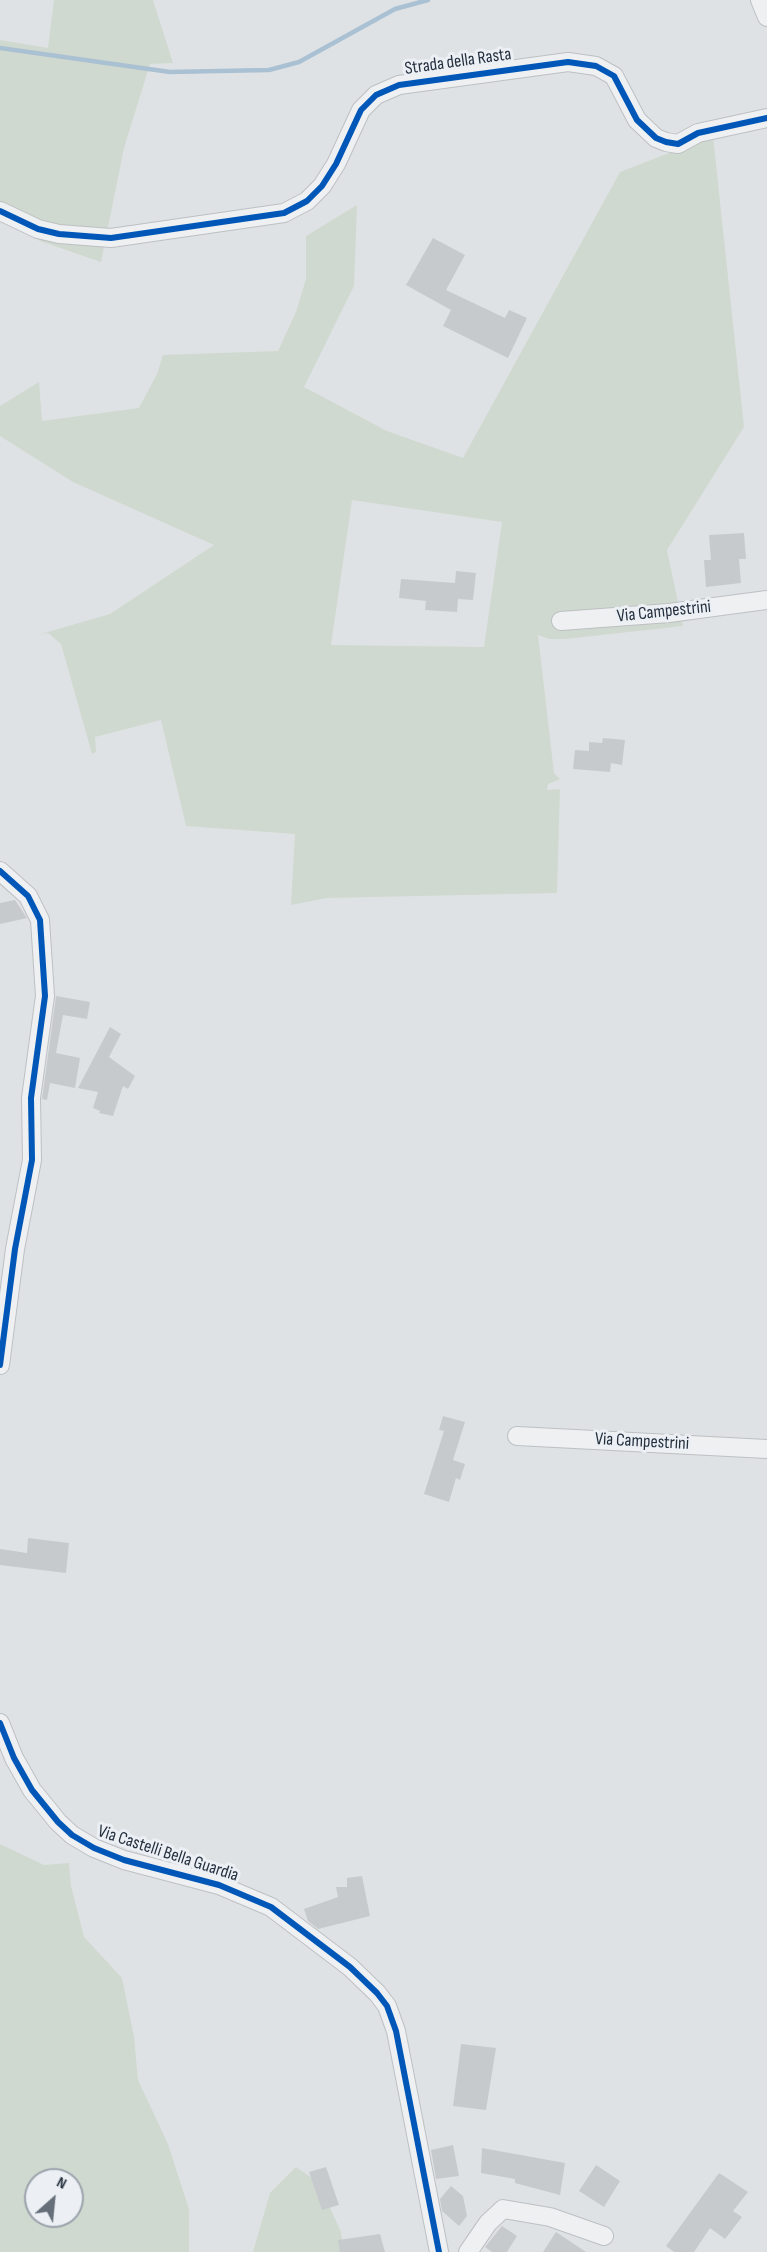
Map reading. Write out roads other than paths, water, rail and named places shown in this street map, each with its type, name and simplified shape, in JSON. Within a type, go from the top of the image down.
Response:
[{"type":"street","points":[[760,0],[767,17]]},
{"type":"street","name":"Strada della Rasta","points":[[0,211],[38,229],[59,234],[111,238],[284,213],[307,201],[322,186],[336,164],[361,110],[376,95],[399,85],[559,63],[586,63],[614,76],[637,120],[648,133],[666,142],[681,143],[698,133],[767,118]]},
{"type":"street","name":"Via Campestrini","points":[[561,621],[669,613],[767,600]]},
{"type":"street","points":[[0,871],[28,896],[40,920],[45,996],[31,1098],[32,1160],[15,1249],[0,1365]]},
{"type":"street","name":"Via Campestrini","points":[[517,1436],[767,1449]]},
{"type":"street","name":"Via Castelli Bella Guardia","points":[[0,1723],[14,1758],[32,1790],[58,1822],[72,1835],[94,1848],[124,1860],[219,1885],[271,1908],[350,1966],[377,1993],[387,2006],[396,2031],[439,2252]]},
{"type":"street","points":[[468,2252],[488,2223],[503,2209],[550,2217],[604,2236]]},
{"type":"waterway","points":[[0,48],[170,72],[269,70],[299,62],[395,9],[428,0]]}]
